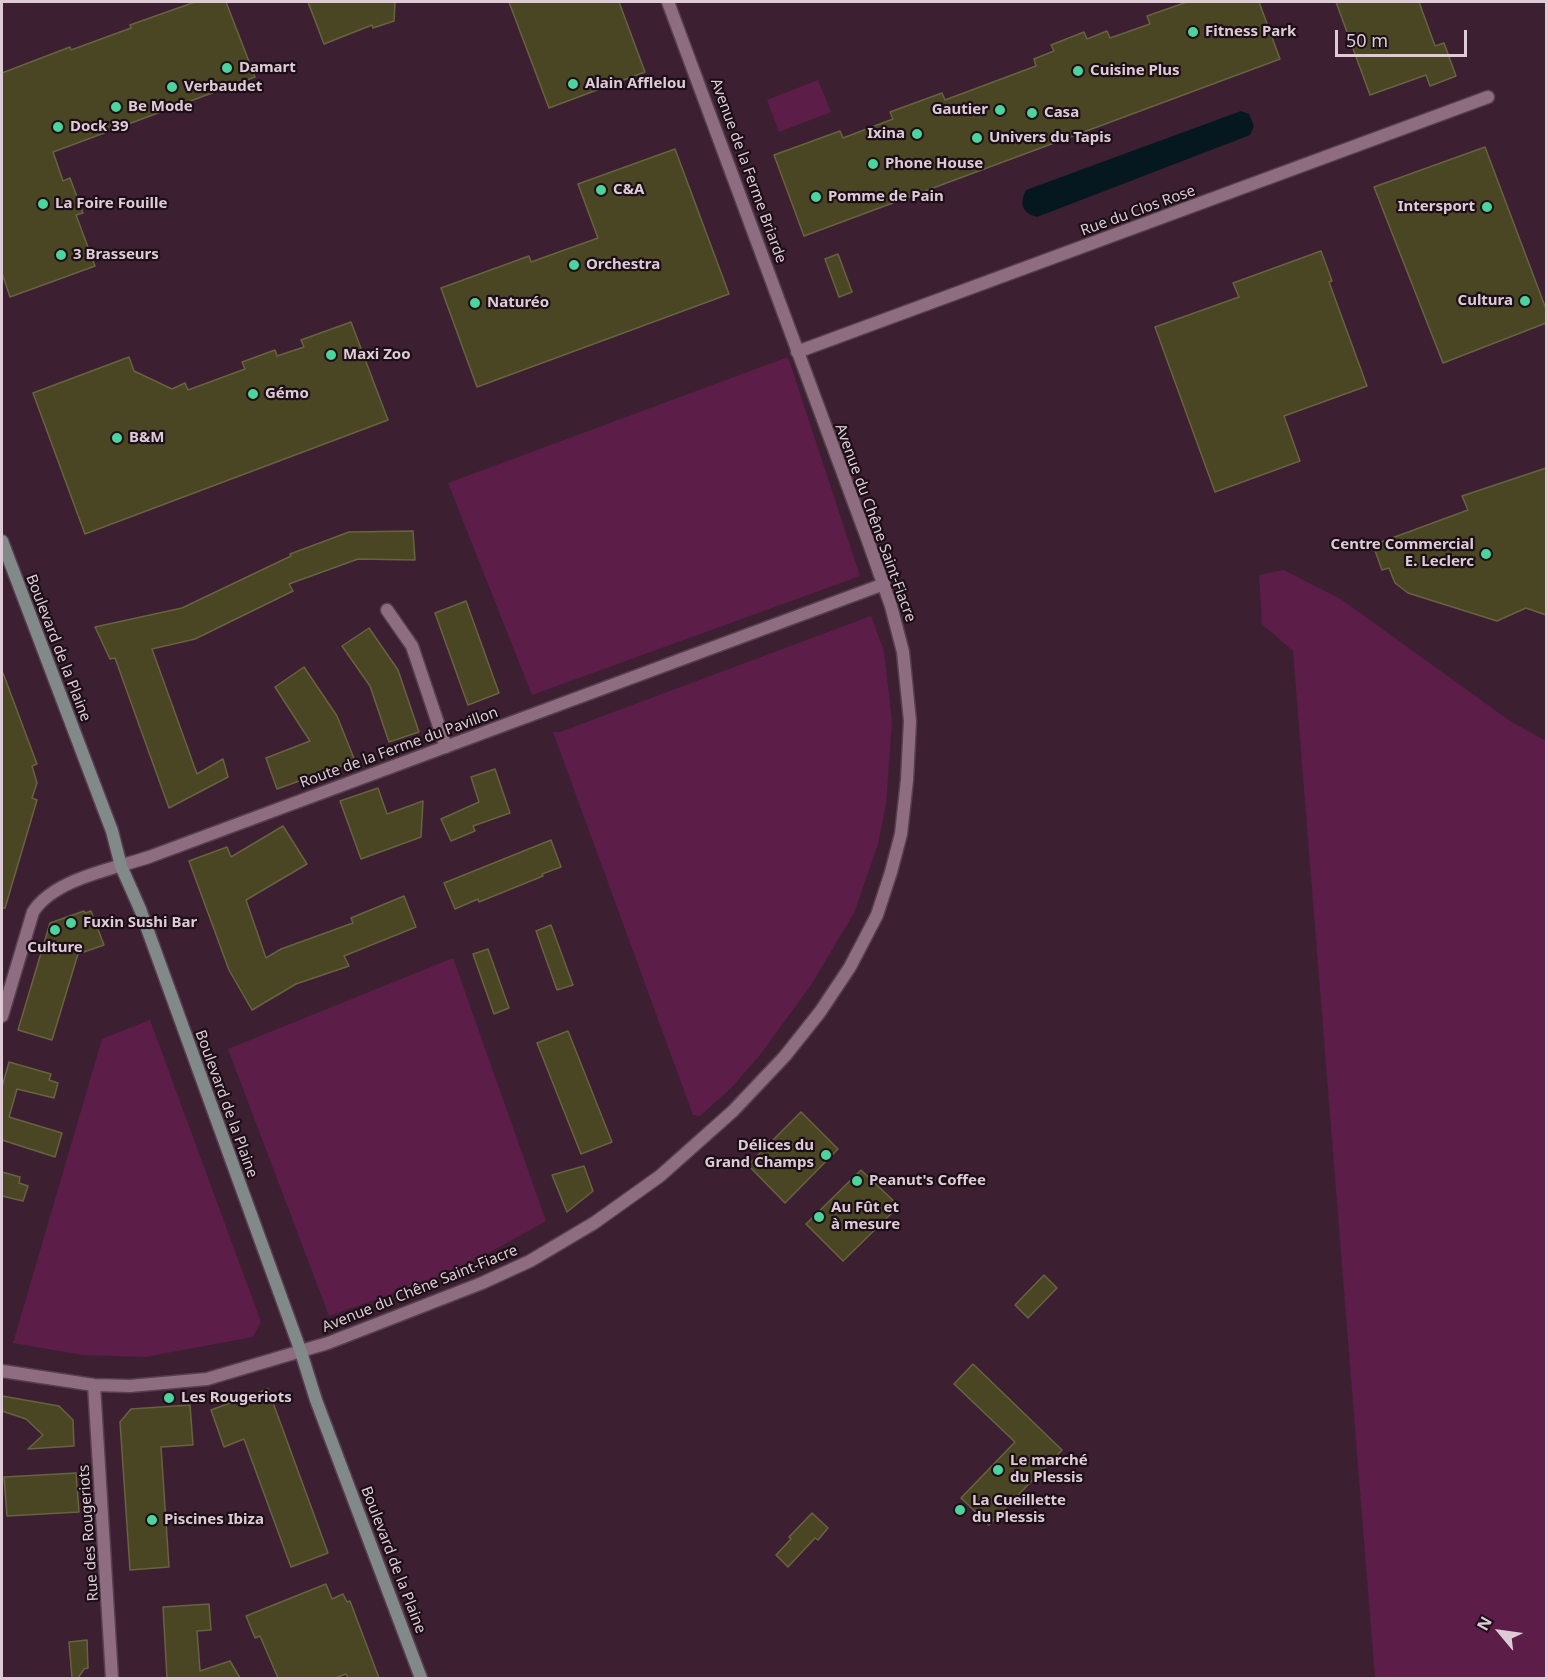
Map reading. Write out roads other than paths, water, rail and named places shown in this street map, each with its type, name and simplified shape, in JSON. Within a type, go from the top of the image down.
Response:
[{"type":"main road","name":"Boulevard de la Plaine","points":[[2,541],[111,831],[121,866],[140,909],[301,1352],[316,1400],[421,1678]]},
{"type":"street","name":"Avenue de la Ferme Briarde","points":[[668,2],[797,352]]},
{"type":"street","name":"Rue du Clos Rose","points":[[797,352],[1488,98]]},
{"type":"street","name":"Avenue du Chêne Saint-Fiacre","points":[[2,1371],[94,1385],[130,1386],[207,1379],[301,1352],[482,1283],[530,1260],[594,1223],[660,1176],[733,1111],[784,1056],[820,1012],[849,967],[877,915],[891,872],[900,834],[907,780],[910,722],[903,652],[884,584],[797,352]]},
{"type":"street","name":"Route de la Ferme du Pavillon","points":[[2,1016],[33,912],[40,901],[59,890],[92,874],[121,866],[446,747],[884,584]]},
{"type":"street","points":[[387,610],[412,646],[446,747]]},
{"type":"street","name":"Rue des Rougeriots","points":[[94,1385],[112,1678]]},
{"type":"water","points":[[1241,111],[1249,114],[1254,126],[1250,135],[1037,217],[1028,213],[1023,207],[1026,190]]},
{"type":"place","name":"Fitness Park","points":[[1193,32]]},
{"type":"place","name":"Damart","points":[[227,68]]},
{"type":"place","name":"Cuisine Plus","points":[[1078,71]]},
{"type":"place","name":"Alain Afflelou","points":[[573,84]]},
{"type":"place","name":"Verbaudet","points":[[172,87]]},
{"type":"place","name":"Be Mode","points":[[116,107]]},
{"type":"place","name":"Gautier","points":[[1000,110]]},
{"type":"place","name":"Casa","points":[[1032,113]]},
{"type":"place","name":"Dock 39","points":[[58,127]]},
{"type":"place","name":"Ixina","points":[[917,134]]},
{"type":"place","name":"Univers du Tapis","points":[[977,138]]},
{"type":"place","name":"Phone House","points":[[873,164]]},
{"type":"place","name":"C&A","points":[[601,190]]},
{"type":"place","name":"Pomme de Pain","points":[[816,197]]},
{"type":"place","name":"La Foire Fouille","points":[[43,204]]},
{"type":"place","name":"Intersport","points":[[1487,207]]},
{"type":"place","name":"3 Brasseurs","points":[[61,255]]},
{"type":"place","name":"Orchestra","points":[[574,265]]},
{"type":"place","name":"Cultura","points":[[1525,301]]},
{"type":"place","name":"Naturéo","points":[[475,303]]},
{"type":"place","name":"Maxi Zoo","points":[[331,355]]},
{"type":"place","name":"Gémo","points":[[253,394]]},
{"type":"place","name":"B&M","points":[[117,438]]},
{"type":"place","name":"Centre Commercial E. Leclerc","points":[[1486,554]]},
{"type":"place","name":"Fuxin Sushi Bar","points":[[71,923]]},
{"type":"place","name":"Culture","points":[[55,930]]},
{"type":"place","name":"Délices du Grand Champs","points":[[826,1155]]},
{"type":"place","name":"Peanut's Coffee","points":[[857,1181]]},
{"type":"place","name":"Au Fût et à mesure","points":[[819,1217]]},
{"type":"place","name":"Les Rougeriots","points":[[169,1398]]},
{"type":"place","name":"Le marché du Plessis","points":[[998,1470]]},
{"type":"place","name":"La Cueillette du Plessis","points":[[960,1510]]},
{"type":"place","name":"Piscines Ibiza","points":[[152,1520]]}]
